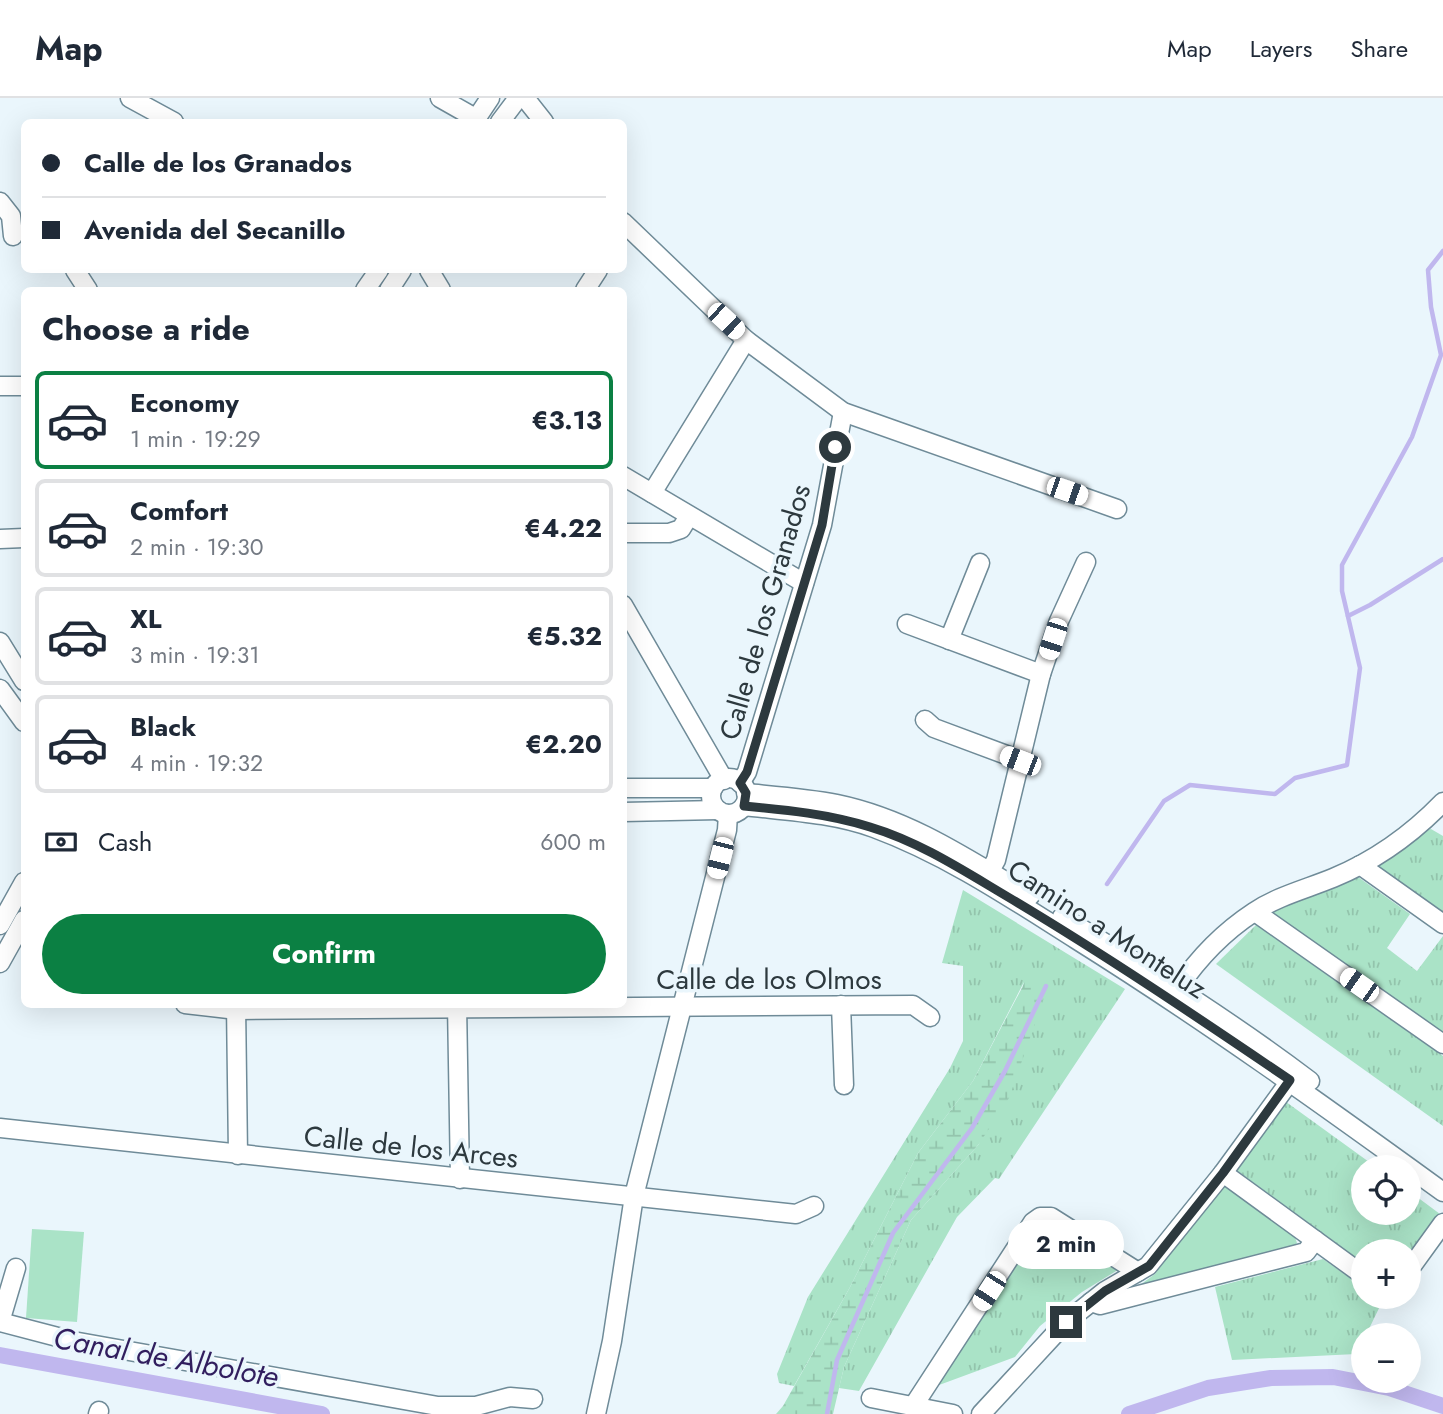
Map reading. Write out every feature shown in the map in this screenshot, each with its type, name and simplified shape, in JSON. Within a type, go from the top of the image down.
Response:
[{"type":"street","points":[[130,98],[168,119]]},
{"type":"street","points":[[440,98],[473,119]]},
{"type":"street","points":[[477,119],[490,98]]},
{"type":"street","points":[[502,119],[519,98]]},
{"type":"street","points":[[525,98],[542,119]]},
{"type":"street","points":[[0,202],[11,216],[12,236]]},
{"type":"street","points":[[627,228],[746,341],[843,412],[1117,509]]},
{"type":"street","points":[[652,493],[746,341]]},
{"type":"street","points":[[0,386],[21,386]]},
{"type":"street","name":"Calle de los Granados","points":[[596,1414],[612,1341],[634,1196],[727,830],[730,796],[747,772],[822,525],[843,412]]},
{"type":"street","points":[[627,477],[804,583]]},
{"type":"street","points":[[627,533],[669,533],[681,529],[689,516]]},
{"type":"street","points":[[0,538],[21,538]]},
{"type":"street","points":[[987,877],[996,860],[1041,674],[1059,621],[1086,562]]},
{"type":"street","points":[[949,640],[981,563]]},
{"type":"street","points":[[627,612],[730,796]]},
{"type":"street","points":[[907,624],[1041,674]]},
{"type":"street","points":[[0,642],[7,669]]},
{"type":"street","points":[[0,689],[21,718]]},
{"type":"street","points":[[925,720],[934,728],[1020,761]]},
{"type":"street","points":[[627,788],[730,796]]},
{"type":"street","points":[[627,811],[730,796]]},
{"type":"street","name":"Camino a Monteluz","points":[[730,796],[872,827],[987,877],[1178,988],[1274,1053],[1293,1076],[1443,1192]]},
{"type":"street","points":[[1178,988],[1197,959],[1223,934],[1281,897],[1360,865],[1436,821],[1443,802]]},
{"type":"street","points":[[1360,865],[1443,924]]},
{"type":"street","name":"Camino a Monteluz","points":[[987,877],[1147,984],[1293,1076],[1443,1178]]},
{"type":"street","points":[[0,925],[21,887]]},
{"type":"street","points":[[1255,912],[1443,1044]]},
{"type":"street","points":[[21,925],[3,953],[21,957]]},
{"type":"street","points":[[841,1005],[844,1085]]},
{"type":"street","name":"Calle de los Olmos","points":[[627,1006],[913,1005],[930,1017]]},
{"type":"street","points":[[236,1008],[239,1155]]},
{"type":"street","points":[[457,1008],[460,1178]]},
{"type":"street","points":[[981,1414],[1066,1322],[1091,1302],[1149,1266],[1223,1173],[1293,1076]]},
{"type":"street","name":"Calle de los Arces","points":[[0,1128],[796,1214],[814,1206]]},
{"type":"street","points":[[1223,1173],[1351,1266]]},
{"type":"street","points":[[914,1405],[1033,1222],[1040,1217],[1051,1217],[1138,1272]]},
{"type":"street","points":[[1421,1253],[1443,1223]]},
{"type":"street","points":[[1091,1302],[1100,1305],[1306,1252],[1315,1240]]},
{"type":"street","points":[[16,1268],[0,1322],[73,1341],[438,1406],[476,1406],[510,1397],[533,1399]]},
{"type":"street","points":[[871,1398],[953,1414]]},
{"type":"green space","points":[[1431,829],[1443,836],[1443,913],[1380,869],[1380,863]]},
{"type":"green space","points":[[1358,877],[1410,914],[1387,948],[1417,971],[1443,936],[1443,1033],[1274,916],[1274,911]]},
{"type":"green space","points":[[963,890],[1125,989],[999,1179],[995,1178],[957,1217],[859,1391],[839,1388],[844,1367],[911,1220],[979,1144],[1024,982],[973,1081],[918,1153],[849,1289],[794,1386],[779,1383],[777,1374],[808,1297],[950,1068],[963,1041],[963,966],[942,963]]},
{"type":"green space","points":[[1256,925],[1443,1056],[1443,1126],[1216,964]]},
{"type":"green space","points":[[1025,982],[1046,992],[1009,1098],[979,1144],[911,1220],[844,1367],[833,1414],[776,1414],[849,1289],[918,1153],[973,1081]]},
{"type":"green space","points":[[1282,1099],[1359,1155],[1351,1155],[1351,1225],[1421,1225],[1421,1200],[1440,1214],[1421,1240],[1351,1239],[1351,1254],[1232,1167]]},
{"type":"green space","points":[[1221,1183],[1295,1237],[1297,1243],[1293,1247],[1125,1296],[1155,1274]]},
{"type":"green space","points":[[1042,1221],[1121,1268],[1082,1292],[1040,1326],[1015,1357],[931,1388]]},
{"type":"green space","points":[[32,1229],[84,1232],[77,1322],[26,1318]]},
{"type":"green space","points":[[1323,1259],[1351,1279],[1351,1309],[1379,1309],[1372,1323],[1351,1323],[1351,1354],[1232,1360],[1215,1287]]},
{"type":"waterway","points":[[1107,884],[1164,801],[1190,785],[1275,794],[1295,778],[1347,765],[1360,668],[1342,591],[1342,565],[1412,437],[1441,355],[1431,307],[1428,270],[1443,251]]},
{"type":"waterway","points":[[1348,616],[1443,559]]},
{"type":"waterway","points":[[827,1414],[837,1360],[893,1233],[972,1128],[1005,1071],[1046,986]]},
{"type":"waterway","name":"Canal de Albolote","points":[[0,1355],[322,1414]]},
{"type":"waterway","name":"Canal de Albolote","points":[[1129,1414],[1208,1388],[1271,1378],[1333,1377],[1389,1388],[1443,1406]]},
{"type":"route","points":[[835,447],[822,525],[747,772],[740,783],[747,797],[744,806],[831,817],[872,827],[908,842],[984,881],[1147,984],[1290,1080],[1223,1173],[1149,1266],[1105,1291],[1066,1322]]}]
